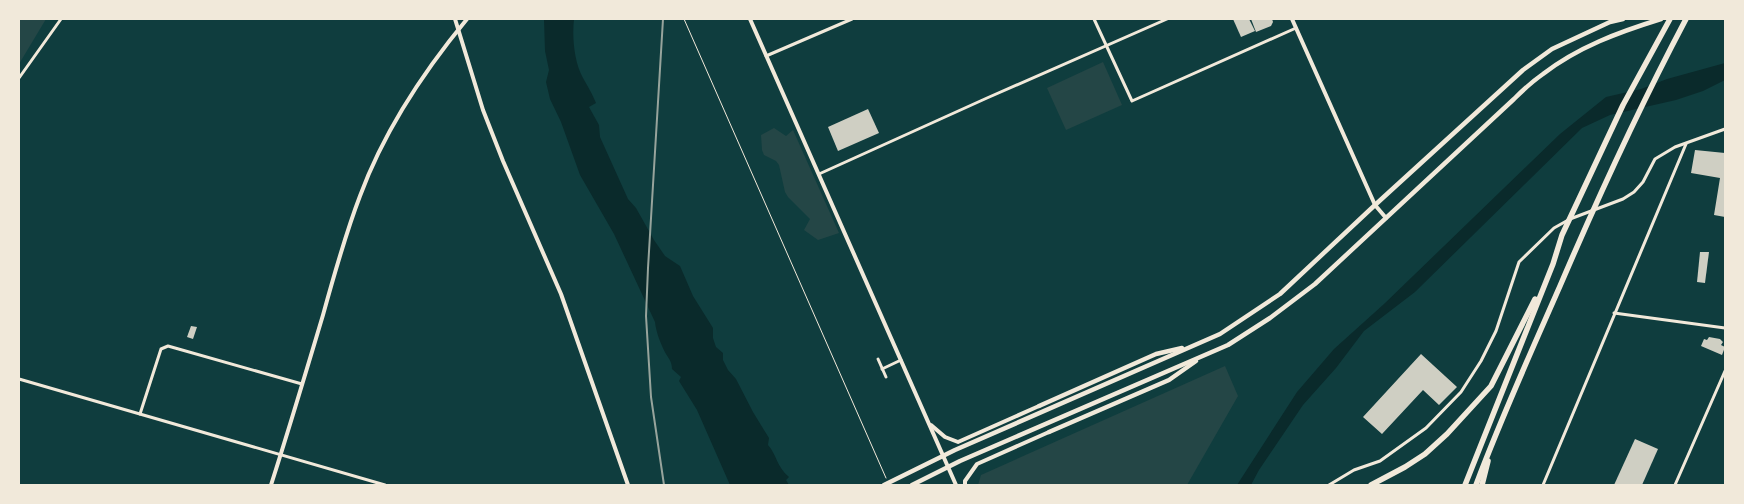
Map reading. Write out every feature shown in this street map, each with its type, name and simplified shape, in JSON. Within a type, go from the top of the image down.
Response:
[{"type":"highway","points":[[1464,485],[1553,264],[1562,235],[1623,105],[1669,19]]},
{"type":"highway","points":[[1476,485],[1498,427],[1636,114],[1686,19]]},
{"type":"highway","points":[[1371,485],[1425,454],[1447,434],[1491,386],[1553,264]]},
{"type":"highway","points":[[1482,485],[1498,427]]},
{"type":"main road","points":[[884,485],[956,450],[1220,334],[1280,294],[1524,70],[1552,49],[1610,22],[1623,19]]},
{"type":"main road","points":[[912,485],[960,462],[1228,345],[1270,318],[1315,284],[1543,74],[1586,47],[1637,26],[1660,19]]},
{"type":"main road","points":[[1637,26],[1669,19]]},
{"type":"main road","points":[[1038,406],[1156,354],[1194,346]]},
{"type":"main road","points":[[1049,432],[1169,380],[1204,355]]},
{"type":"street","points":[[19,78],[62,19]]},
{"type":"street","points":[[455,19],[483,110],[561,294],[628,485]]},
{"type":"street","points":[[271,485],[342,248],[360,195],[375,160],[409,98],[450,40],[468,19]]},
{"type":"street","points":[[750,19],[956,485]]},
{"type":"street","points":[[766,56],[852,19]]},
{"type":"street","points":[[1094,19],[1132,101],[1296,28]]},
{"type":"street","points":[[819,174],[1167,19]]},
{"type":"street","points":[[1292,19],[1375,205],[1386,218]]},
{"type":"street","points":[[1329,485],[1354,470],[1380,461],[1396,450],[1426,428],[1461,392],[1481,361],[1496,331],[1520,262],[1527,253],[1562,222],[1623,199],[1634,192],[1643,182],[1655,158],[1675,147],[1725,129]]},
{"type":"street","points":[[1544,485],[1686,143]]},
{"type":"street","points":[[1614,313],[1725,328]]},
{"type":"street","points":[[140,414],[161,349],[168,346],[302,384]]},
{"type":"street","points":[[878,359],[886,377]]},
{"type":"street","points":[[882,369],[901,360]]},
{"type":"street","points":[[1675,485],[1725,372]]},
{"type":"street","points":[[19,380],[385,485]]},
{"type":"street","points":[[930,424],[945,438],[958,442],[1038,406]]},
{"type":"street","points":[[965,485],[965,481],[977,464],[1049,432]]},
{"type":"path","points":[[684,19],[889,485]]},
{"type":"shaded area","points":[[19,19],[46,19],[19,64]]},
{"type":"shaded area","points":[[544,19],[574,19],[573,34],[578,65],[596,103],[589,107],[599,125],[600,137],[628,199],[636,208],[665,256],[680,266],[693,296],[713,328],[713,338],[716,347],[723,353],[723,360],[728,370],[736,379],[769,438],[768,445],[789,477],[786,480],[789,485],[730,485],[697,410],[679,381],[681,377],[672,369],[671,362],[656,330],[655,322],[614,234],[580,175],[561,122],[550,99],[546,82],[549,70],[545,51]]},
{"type":"shaded area","points":[[1103,62],[1122,105],[1066,130],[1047,88]]},
{"type":"shaded area","points":[[1725,63],[1725,80],[1703,91],[1676,100],[1610,115],[1582,128],[1415,292],[1364,331],[1336,368],[1303,405],[1251,485],[1237,485],[1297,392],[1334,349],[1384,304],[1560,134],[1606,97],[1641,89],[1667,79]]},
{"type":"shaded area","points":[[774,128],[786,136],[793,130],[839,233],[818,240],[804,230],[810,219],[788,197],[785,192],[779,165],[776,161],[764,155],[762,150],[761,135]]},
{"type":"shaded area","points":[[1225,366],[1238,396],[1187,485],[978,485],[981,475]]},
{"type":"building","points":[[1233,19],[1249,19],[1255,31],[1241,37]]},
{"type":"building","points":[[1251,19],[1272,19],[1273,22],[1271,26],[1256,32]]},
{"type":"building","points":[[868,109],[879,133],[838,151],[828,127]]},
{"type":"building","points":[[1695,150],[1725,153],[1725,217],[1714,215],[1720,178],[1691,173]]},
{"type":"building","points":[[1700,252],[1709,252],[1705,283],[1697,282]]},
{"type":"building","points":[[191,326],[197,327],[193,339],[187,337]]},
{"type":"building","points":[[1709,337],[1720,339],[1723,342],[1721,345],[1725,347],[1722,355],[1701,346],[1704,339],[1707,340]]},
{"type":"building","points":[[1421,354],[1457,387],[1439,405],[1423,390],[1382,434],[1363,417]]},
{"type":"building","points":[[1635,439],[1658,449],[1642,485],[1614,485]]},
{"type":"railway","points":[[663,19],[646,316],[651,397],[664,485]]}]
